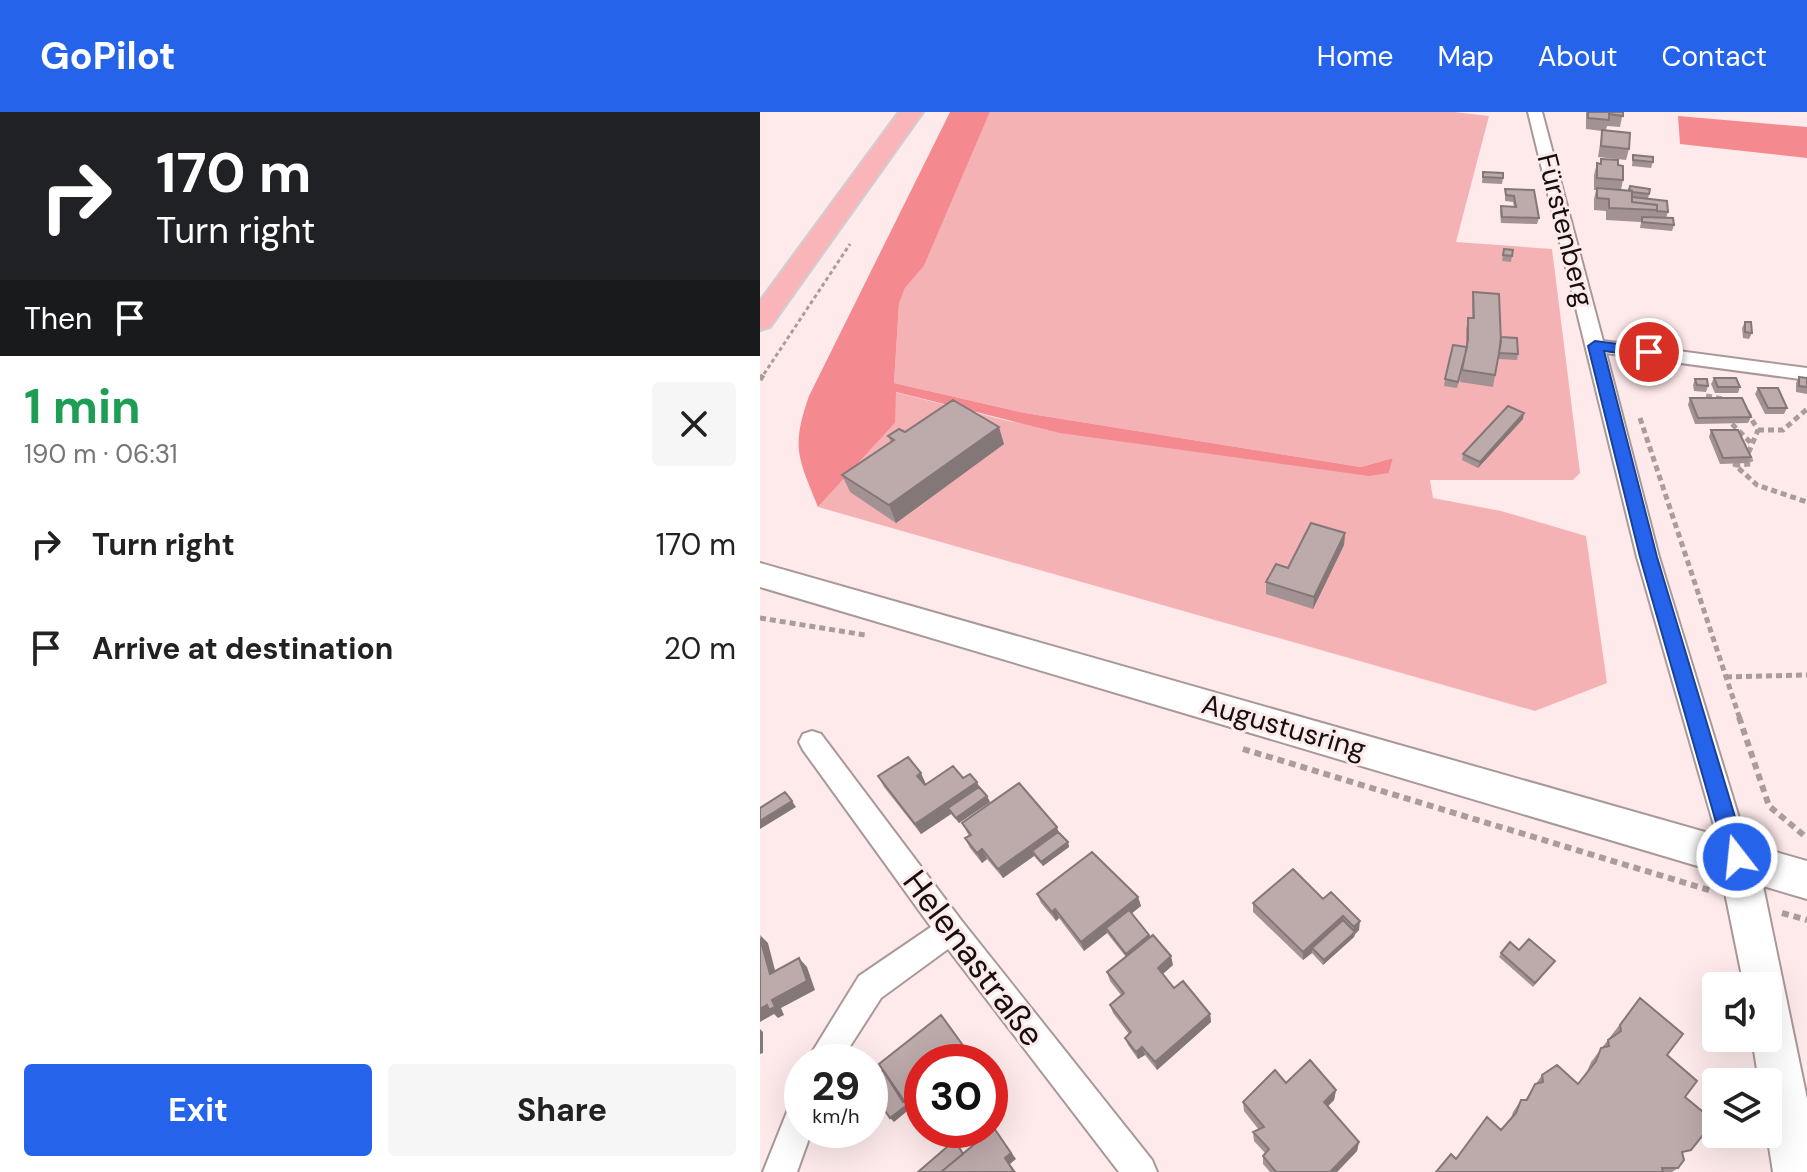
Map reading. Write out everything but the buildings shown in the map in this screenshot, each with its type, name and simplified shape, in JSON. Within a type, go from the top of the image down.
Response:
[{"type":"main road","points":[[760,321],[911,112]]},
{"type":"main road","name":"Augustusring","points":[[760,575],[1737,857],[1807,880]]},
{"type":"main road","points":[[1737,857],[1762,972]]},
{"type":"main road","points":[[1776,1052],[1797,1172]]},
{"type":"street","name":"Fürstenberg","points":[[1535,112],[1648,557],[1737,857]]},
{"type":"street","points":[[1595,346],[1807,374]]},
{"type":"street","name":"Helenastraße","points":[[812,742],[951,930],[1140,1172]]},
{"type":"street","points":[[834,1044],[870,987],[951,930]]},
{"type":"street","points":[[780,1172],[789,1148]]},
{"type":"path","points":[[1706,396],[1729,400]]},
{"type":"path","points":[[1737,400],[1747,408],[1758,430]]},
{"type":"path","points":[[1637,408],[1769,806],[1807,838]]},
{"type":"path","points":[[1758,430],[1783,430],[1807,409]]},
{"type":"path","points":[[1732,424],[1751,443]]},
{"type":"path","points":[[1758,430],[1748,454],[1752,464],[1735,465],[1740,473],[1752,482],[1807,502]]},
{"type":"path","points":[[760,618],[871,636]]},
{"type":"path","points":[[1726,677],[1807,675]]},
{"type":"path","points":[[1234,746],[1747,901]]},
{"type":"shaded area","points":[[950,112],[990,112],[924,266],[905,288],[899,304],[894,383],[1025,413],[1361,467],[1393,458],[1389,473],[1369,476],[1060,433],[896,392],[895,423],[818,507],[799,452],[800,428],[809,396]]},
{"type":"shaded area","points":[[990,112],[1454,112],[1489,116],[1456,242],[1552,249],[1580,473],[1573,480],[1430,480],[1433,498],[1501,511],[1586,536],[1607,683],[1535,711],[818,507],[895,423],[895,392],[1008,421],[1389,473],[1393,458],[1361,467],[1025,413],[894,383],[899,304],[905,288],[924,266]]},
{"type":"shaded area","points":[[1678,116],[1807,127],[1807,158],[1680,144]]},
{"type":"route","points":[[1649,352],[1595,346],[1648,557],[1737,857]]}]
